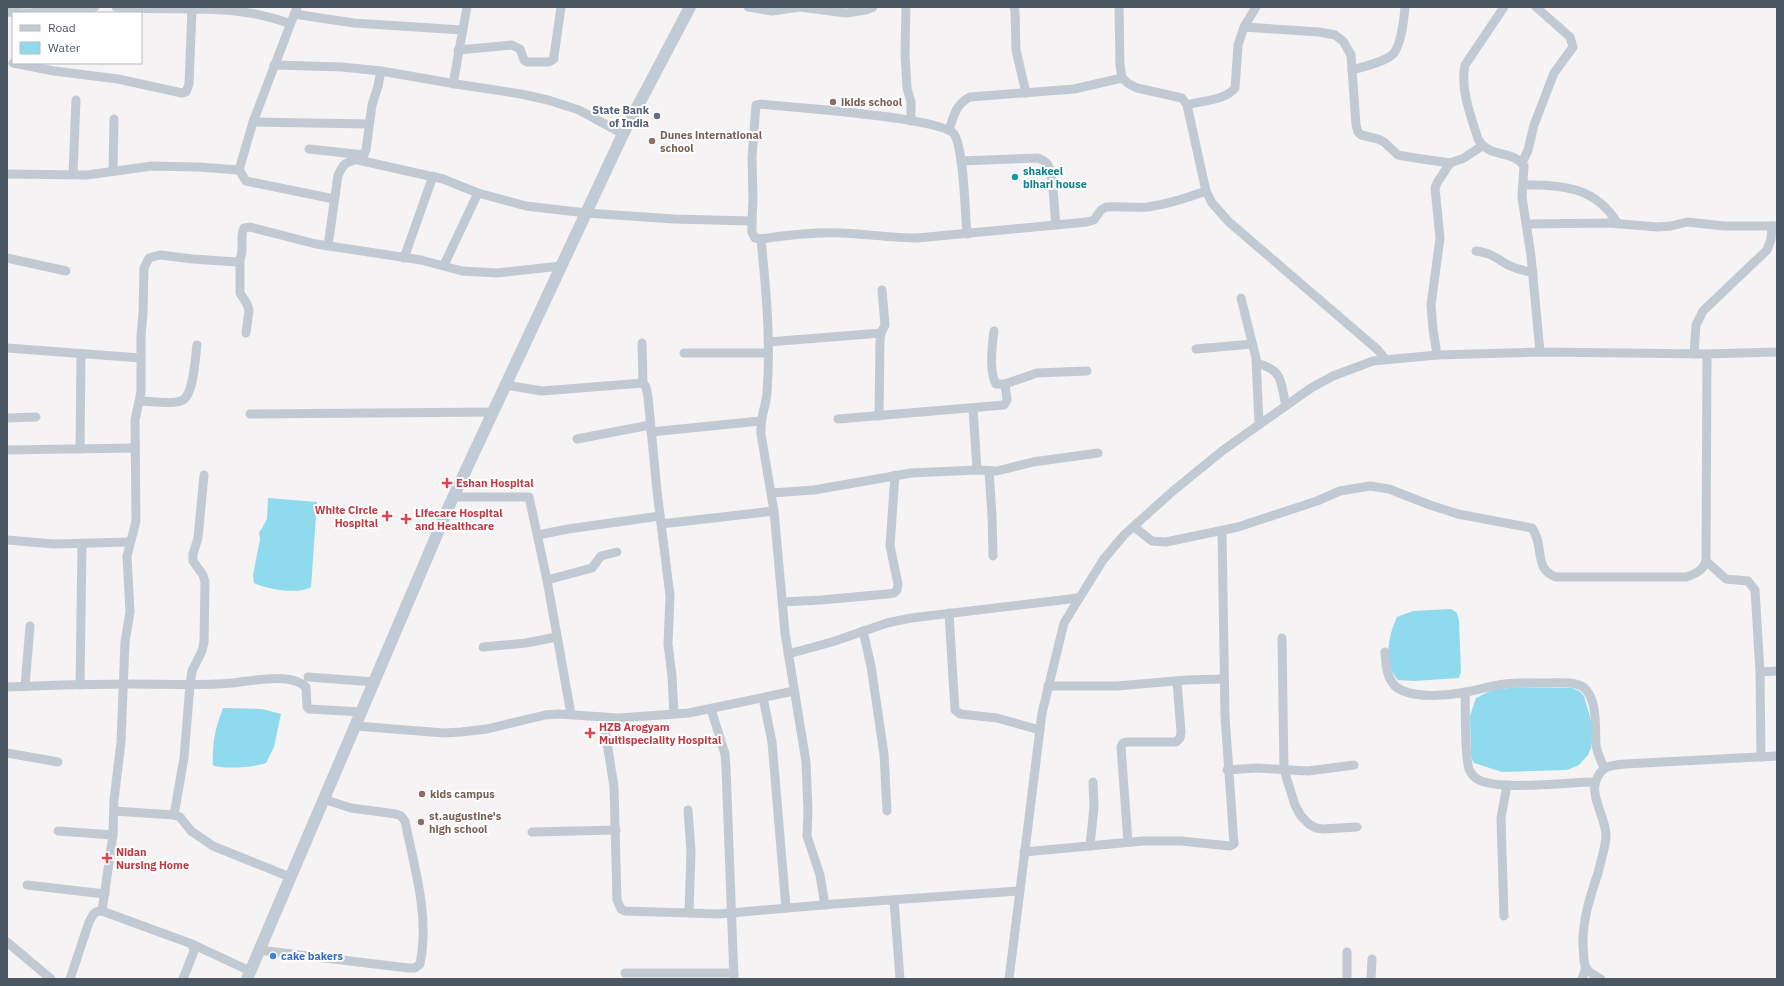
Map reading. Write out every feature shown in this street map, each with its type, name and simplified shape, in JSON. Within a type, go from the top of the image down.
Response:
[{"type":"main road","points":[[248,975],[375,682],[453,497],[623,134],[690,7]]},
{"type":"street","points":[[39,12],[96,7]]},
{"type":"street","points":[[116,7],[225,10],[269,16],[290,24]]},
{"type":"street","points":[[453,84],[467,7]]},
{"type":"street","points":[[458,50],[512,45],[520,49],[524,60],[527,62],[549,62],[554,59],[561,7]]},
{"type":"street","points":[[748,7],[772,11],[800,7],[846,13],[866,10],[873,7]]},
{"type":"street","points":[[906,7],[905,54],[907,88],[911,102],[911,121]]},
{"type":"street","points":[[1014,7],[1016,50],[1026,93]]},
{"type":"street","points":[[1118,7],[1120,65],[1122,78],[1137,88],[1182,98],[1187,105],[1206,191],[1212,203],[1229,222],[1378,350],[1385,359]]},
{"type":"street","points":[[1187,105],[1224,96],[1232,92],[1235,88],[1238,46],[1244,27],[1256,7]]},
{"type":"street","points":[[1352,70],[1387,58],[1393,54],[1398,44],[1405,7]]},
{"type":"street","points":[[1504,7],[1465,65],[1464,74],[1466,99],[1478,139],[1482,146],[1487,150],[1515,158],[1522,163],[1524,170],[1522,197],[1533,272],[1540,352]]},
{"type":"street","points":[[1522,163],[1528,150],[1534,125],[1554,73],[1559,64],[1573,47],[1570,37],[1536,7]]},
{"type":"street","points":[[18,64],[54,71],[118,79],[182,93],[186,92],[189,84],[192,9]]},
{"type":"street","points":[[334,199],[246,181],[239,170],[253,122],[295,10],[362,24],[462,30]]},
{"type":"street","points":[[1244,27],[1335,35],[1347,46],[1351,56],[1356,125],[1358,132],[1361,135],[1384,142],[1398,155],[1450,163],[1464,158],[1482,146]]},
{"type":"street","points":[[274,65],[381,70],[453,84],[520,94],[555,102],[579,110],[623,134]]},
{"type":"street","points":[[328,246],[338,175],[342,167],[361,158],[366,150],[372,104],[381,70]]},
{"type":"street","points":[[949,130],[955,109],[970,97],[1074,89],[1122,78]]},
{"type":"street","points":[[73,174],[76,100]]},
{"type":"street","points":[[967,234],[961,161],[955,135],[949,130],[911,121],[866,114],[756,104],[752,157],[754,199],[752,221],[753,236],[761,239],[801,233],[841,233],[892,238],[917,238],[967,234],[1056,225],[1094,220],[1101,210],[1106,207],[1158,205],[1206,191]]},
{"type":"street","points":[[112,171],[114,119]]},
{"type":"street","points":[[253,122],[369,124]]},
{"type":"street","points":[[309,149],[361,158],[433,176],[456,183],[478,193],[517,205],[586,213],[674,219],[752,221]]},
{"type":"street","points":[[961,161],[1038,158],[1044,160],[1048,166],[1052,181],[1056,225]]},
{"type":"street","points":[[1437,355],[1431,305],[1440,238],[1435,188],[1450,163]]},
{"type":"street","points":[[7,174],[93,174],[152,166],[198,166],[239,170]]},
{"type":"street","points":[[404,258],[433,176]]},
{"type":"street","points":[[1523,185],[1557,185],[1582,193],[1604,205],[1618,224]]},
{"type":"street","points":[[444,265],[478,193]]},
{"type":"street","points":[[1527,224],[1618,224],[1658,227],[1671,226],[1687,222],[1724,226],[1774,226],[1768,250],[1714,300],[1697,320],[1694,354]]},
{"type":"street","points":[[246,333],[249,310],[240,293],[240,259],[243,254],[242,232],[244,228],[250,227],[328,246],[444,265],[462,271],[497,273],[561,266]]},
{"type":"street","points":[[761,239],[768,352],[767,393],[760,421],[772,493],[788,654],[808,781],[807,836],[820,875],[825,905]]},
{"type":"street","points":[[1476,251],[1490,253],[1507,265],[1533,272]]},
{"type":"street","points":[[102,911],[113,835],[114,800],[120,742],[125,642],[130,612],[127,556],[136,521],[134,448],[135,420],[141,392],[144,268],[149,258],[160,255],[236,262],[240,259]]},
{"type":"street","points":[[7,258],[66,271]]},
{"type":"street","points":[[879,416],[881,333],[886,326],[882,290]]},
{"type":"street","points":[[1241,298],[1256,364],[1259,424]]},
{"type":"street","points":[[994,331],[992,352],[994,379],[996,384],[1005,384],[1037,373],[1087,371]]},
{"type":"street","points":[[768,342],[881,333]]},
{"type":"street","points":[[642,343],[643,383],[648,392],[650,428],[670,596],[668,644],[672,676],[674,714]]},
{"type":"street","points":[[1196,349],[1252,344]]},
{"type":"street","points":[[140,401],[182,401],[190,389],[197,345]]},
{"type":"street","points":[[7,348],[141,358]]},
{"type":"street","points":[[684,353],[768,352]]},
{"type":"street","points":[[1009,979],[1040,730],[1048,686],[1064,624],[1078,598],[1103,560],[1134,527],[1216,456],[1310,388],[1333,376],[1362,364],[1385,359],[1437,355],[1540,352],[1707,354],[1777,352]]},
{"type":"street","points":[[80,449],[81,354]]},
{"type":"street","points":[[1134,527],[1152,541],[1160,542],[1222,531],[1317,501],[1340,491],[1370,486],[1389,489],[1458,514],[1532,528],[1536,534],[1543,569],[1548,574],[1556,577],[1686,577],[1700,571],[1705,566],[1706,561],[1707,354]]},
{"type":"street","points":[[1256,364],[1275,371],[1279,378],[1286,406]]},
{"type":"street","points":[[506,385],[542,391],[643,383]]},
{"type":"street","points":[[838,418],[879,416],[1006,404],[1005,384]]},
{"type":"street","points":[[973,408],[977,470]]},
{"type":"street","points":[[250,414],[493,412]]},
{"type":"street","points":[[7,418],[36,417]]},
{"type":"street","points":[[577,439],[650,428],[760,421]]},
{"type":"street","points":[[7,450],[134,448]]},
{"type":"street","points":[[772,493],[814,490],[895,475],[977,470],[989,471],[1098,453]]},
{"type":"street","points":[[989,471],[993,556]]},
{"type":"street","points":[[174,815],[184,758],[192,671],[202,651],[204,642],[204,582],[203,575],[193,561],[193,554],[198,538],[204,475]]},
{"type":"street","points":[[783,602],[887,594],[894,593],[897,590],[898,584],[890,546],[895,475]]},
{"type":"street","points":[[453,497],[529,497],[547,580],[571,714]]},
{"type":"street","points":[[538,536],[568,529],[774,511]]},
{"type":"street","points":[[1024,852],[1128,842],[1181,841],[1230,846],[1234,844],[1227,770],[1223,679],[1222,531]]},
{"type":"street","points":[[7,540],[82,545],[130,542]]},
{"type":"street","points":[[80,685],[82,545]]},
{"type":"street","points":[[547,580],[592,568],[601,556],[617,552]]},
{"type":"street","points":[[1706,561],[1726,579],[1731,581],[1745,580],[1753,585],[1755,590],[1760,672],[1760,758]]},
{"type":"street","points":[[788,654],[832,642],[863,630],[887,623],[949,613],[1078,598]]},
{"type":"street","points":[[949,613],[955,710],[960,714],[997,718],[1040,730]]},
{"type":"street","points":[[25,686],[30,626]]},
{"type":"street","points":[[863,630],[871,666],[884,754],[887,811]]},
{"type":"street","points":[[483,647],[526,644],[557,637]]},
{"type":"street","points":[[1282,638],[1284,770],[1295,805],[1309,824],[1323,829],[1357,827]]},
{"type":"street","points":[[1385,652],[1388,673],[1391,680],[1402,690],[1417,695],[1465,692],[1504,684],[1563,683],[1576,684],[1583,687],[1592,701],[1596,730],[1596,746],[1598,756],[1604,768]]},
{"type":"street","points":[[1760,672],[1777,671]]},
{"type":"street","points":[[308,677],[375,682]]},
{"type":"street","points":[[7,690],[25,686],[123,684],[190,685],[232,683],[264,679],[296,681],[306,687],[307,707],[310,709],[362,712]]},
{"type":"street","points":[[1048,686],[1108,686],[1223,679]]},
{"type":"street","points":[[1128,842],[1121,747],[1123,743],[1126,742],[1176,742],[1180,738],[1181,732],[1177,681]]},
{"type":"street","points":[[356,726],[444,733],[487,729],[545,716],[571,714],[603,717],[674,714],[711,709],[794,691]]},
{"type":"street","points":[[1465,692],[1469,768],[1472,775],[1478,780],[1487,783],[1507,785],[1595,782]]},
{"type":"street","points":[[762,698],[772,742],[786,908]]},
{"type":"street","points":[[625,973],[734,976],[725,754],[711,709]]},
{"type":"street","points":[[603,717],[614,788],[618,900],[620,909],[625,911],[732,913],[1019,891]]},
{"type":"street","points":[[7,753],[58,762]]},
{"type":"street","points":[[1601,979],[1590,972],[1586,967],[1583,952],[1584,924],[1604,849],[1606,834],[1594,791],[1595,782],[1600,772],[1604,768],[1625,764],[1777,756]]},
{"type":"street","points":[[1227,770],[1256,768],[1308,771],[1354,765]]},
{"type":"street","points":[[1090,846],[1094,807],[1093,782]]},
{"type":"street","points":[[1504,916],[1501,818],[1507,785]]},
{"type":"street","points":[[259,950],[408,968],[415,968],[420,964],[424,937],[420,892],[404,821],[401,816],[396,814],[351,808],[323,799]]},
{"type":"street","points":[[688,810],[691,851],[689,913]]},
{"type":"street","points":[[114,811],[174,815],[180,817],[191,831],[213,846],[290,877]]},
{"type":"street","points":[[58,830],[113,835]]},
{"type":"street","points":[[532,832],[616,830]]},
{"type":"street","points":[[27,886],[105,894]]},
{"type":"street","points":[[894,900],[900,979]]},
{"type":"street","points":[[70,979],[89,922],[94,913],[97,911],[102,911],[192,944],[248,975]]},
{"type":"street","points":[[7,942],[51,979]]},
{"type":"street","points":[[183,979],[194,952],[192,944]]},
{"type":"street","points":[[1346,979],[1347,952]]},
{"type":"street","points":[[1371,979],[1372,959]]},
{"type":"street","points":[[1582,979],[1586,967]]},
{"type":"water","points":[[268,498],[317,502],[311,587],[298,591],[291,591],[274,589],[254,583],[253,575],[260,539],[259,533],[267,519]]},
{"type":"water","points":[[1451,609],[1457,613],[1459,621],[1461,672],[1459,678],[1414,681],[1398,680],[1390,666],[1388,650],[1391,633],[1397,617],[1413,611]]},
{"type":"water","points":[[1517,687],[1572,688],[1579,691],[1584,696],[1592,724],[1592,740],[1588,755],[1579,765],[1567,770],[1502,772],[1474,763],[1471,757],[1470,716],[1476,698],[1492,690]]},
{"type":"water","points":[[223,708],[262,709],[281,714],[274,747],[266,763],[254,766],[239,767],[218,767],[213,765],[215,734]]},
{"type":"place","name":"ikids school","points":[[833,102]]},
{"type":"place","name":"State Bank of India","points":[[657,116]]},
{"type":"place","name":"Dunes international school","points":[[652,141]]},
{"type":"place","name":"shakeel bihari house","points":[[1015,177]]},
{"type":"place","name":"Eshan Hospital","points":[[447,483]]},
{"type":"place","name":"White Circle Hospital","points":[[387,516]]},
{"type":"place","name":"Lifecare Hospital and Healthcare","points":[[406,519]]},
{"type":"place","name":"HZB Arogyam Multispeciality Hospital","points":[[590,733]]},
{"type":"place","name":"kids campus","points":[[422,794]]},
{"type":"place","name":"st.augustine's high school","points":[[421,822]]},
{"type":"place","name":"Nidan Nursing Home","points":[[107,858]]},
{"type":"place","name":"cake bakers","points":[[273,956]]}]
